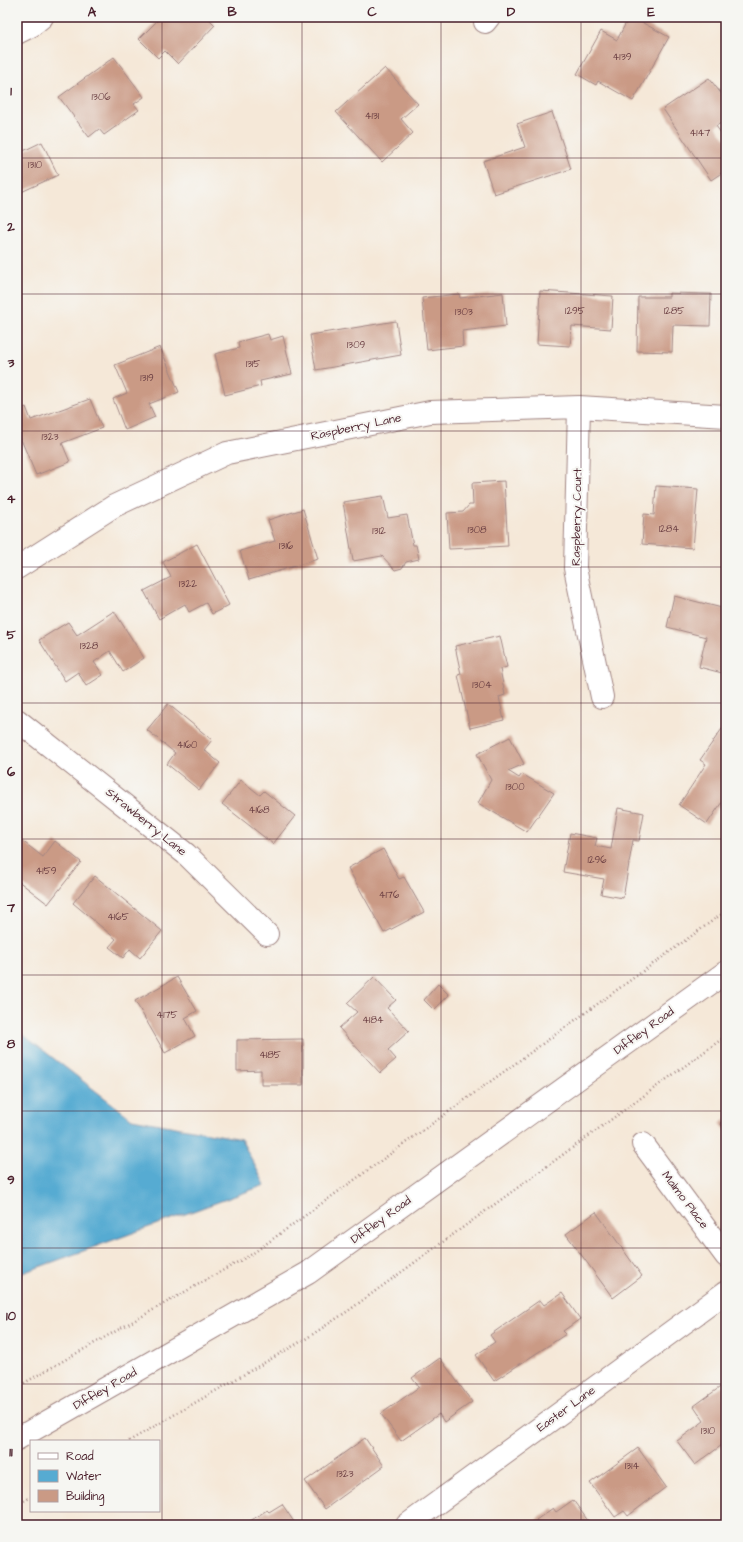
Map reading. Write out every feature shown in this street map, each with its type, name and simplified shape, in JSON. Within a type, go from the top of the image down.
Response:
[{"type":"street","points":[[17,33],[31,26],[42,17]]},
{"type":"street","name":"Raspberry Lane","points":[[17,568],[114,506],[227,453],[430,412],[579,407],[726,416]]},
{"type":"street","name":"Raspberry Court","points":[[579,407],[575,568],[602,697]]},
{"type":"street","name":"Strawberry Lane","points":[[17,720],[186,854],[267,934]]},
{"type":"street","name":"Diffley Road","points":[[17,1439],[308,1273],[726,972]]},
{"type":"street","name":"Malmo Place","points":[[643,1144],[726,1256]]},
{"type":"street","name":"Easter Lane","points":[[407,1525],[726,1292]]},
{"type":"path","points":[[17,1387],[252,1254],[726,911]]},
{"type":"path","points":[[131,1440],[307,1338],[348,1311],[726,1036]]},
{"type":"path","points":[[17,1506],[30,1498]]},
{"type":"water","points":[[17,1030],[132,1119],[241,1139],[265,1185],[17,1275]]},
{"type":"building","points":[[155,17],[207,17],[215,25],[178,64],[165,51],[158,58],[139,39],[158,20]]},
{"type":"building","points":[[629,17],[632,17],[669,37],[633,101],[598,81],[596,85],[577,74],[601,31],[617,40]]},
{"type":"building","points":[[114,57],[144,97],[134,104],[139,110],[104,135],[99,129],[89,137],[59,97]]},
{"type":"building","points":[[385,68],[418,104],[401,119],[413,133],[382,162],[336,112]]},
{"type":"building","points":[[709,78],[726,100],[726,120],[716,126],[726,140],[726,170],[711,180],[663,109]]},
{"type":"building","points":[[552,112],[571,169],[494,194],[483,161],[525,147],[517,124]]},
{"type":"building","points":[[42,142],[58,175],[17,194],[17,154]]},
{"type":"building","points":[[540,291],[613,296],[611,329],[572,326],[570,346],[537,344]]},
{"type":"building","points":[[503,293],[506,326],[462,331],[463,346],[427,350],[422,298],[459,294],[460,298]]},
{"type":"building","points":[[669,293],[711,294],[710,326],[673,325],[672,352],[637,351],[638,297],[669,297]]},
{"type":"building","points":[[396,321],[401,355],[316,370],[310,335]]},
{"type":"building","points":[[268,334],[270,340],[283,336],[292,374],[260,381],[261,386],[225,395],[215,354],[239,348],[238,342]]},
{"type":"building","points":[[160,347],[179,392],[149,404],[155,417],[125,430],[113,399],[127,393],[115,365]]},
{"type":"building","points":[[90,399],[102,428],[62,443],[70,462],[36,475],[17,430],[17,411],[26,407],[31,420]]},
{"type":"building","points":[[504,481],[508,546],[449,549],[447,513],[463,512],[469,505],[473,505],[472,483]]},
{"type":"building","points":[[656,486],[698,489],[693,548],[642,544],[644,514],[654,515]]},
{"type":"building","points":[[383,496],[388,518],[407,515],[413,545],[416,545],[419,559],[406,562],[402,568],[395,570],[382,556],[353,561],[343,502]]},
{"type":"building","points":[[303,509],[318,559],[249,580],[240,551],[275,541],[268,520]]},
{"type":"building","points":[[197,544],[229,605],[212,614],[206,603],[189,612],[185,604],[159,619],[144,591],[171,577],[163,562]]},
{"type":"building","points":[[674,596],[726,609],[726,674],[699,667],[706,637],[667,627]]},
{"type":"building","points":[[114,611],[144,658],[123,672],[110,651],[94,662],[103,675],[86,686],[78,672],[65,681],[39,640],[68,622],[77,635]]},
{"type":"building","points":[[500,636],[507,667],[500,669],[505,695],[499,697],[504,720],[470,728],[458,675],[461,674],[455,646]]},
{"type":"building","points":[[168,704],[212,740],[204,750],[220,763],[199,790],[167,764],[175,753],[147,730]]},
{"type":"building","points":[[724,726],[726,727],[726,796],[707,824],[679,805],[706,764],[700,760]]},
{"type":"building","points":[[510,737],[524,764],[508,771],[519,778],[522,774],[554,793],[527,832],[478,803],[491,780],[477,754]]},
{"type":"building","points":[[241,780],[260,795],[264,791],[295,816],[273,844],[222,804]]},
{"type":"building","points":[[618,808],[644,813],[639,841],[633,840],[623,898],[601,894],[604,879],[563,872],[570,833],[597,838],[595,846],[611,849]]},
{"type":"building","points":[[17,837],[43,857],[55,841],[81,862],[48,904],[17,880]]},
{"type":"building","points":[[383,849],[399,879],[404,877],[424,912],[384,933],[348,868]]},
{"type":"building","points":[[95,876],[162,931],[140,958],[130,949],[123,958],[109,947],[116,939],[73,903]]},
{"type":"building","points":[[177,977],[197,1011],[185,1018],[195,1036],[165,1053],[135,1001]]},
{"type":"building","points":[[374,977],[396,1000],[387,1008],[409,1031],[388,1050],[396,1059],[380,1073],[339,1028],[357,1012],[347,1003]]},
{"type":"building","points":[[438,984],[449,995],[434,1010],[424,1000]]},
{"type":"building","points":[[303,1039],[303,1085],[261,1085],[261,1070],[237,1071],[237,1040]]},
{"type":"building","points":[[726,1118],[726,1131],[720,1123]]},
{"type":"building","points":[[596,1212],[642,1276],[613,1298],[566,1234]]},
{"type":"building","points":[[562,1293],[580,1319],[563,1331],[566,1334],[494,1381],[476,1355],[495,1342],[490,1335],[540,1300],[544,1305]]},
{"type":"building","points":[[440,1358],[472,1402],[444,1422],[439,1414],[401,1441],[381,1414],[419,1387],[412,1378]]},
{"type":"building","points":[[723,1385],[726,1389],[726,1442],[695,1465],[677,1441],[704,1421],[694,1406]]},
{"type":"building","points":[[365,1438],[384,1466],[325,1509],[305,1481]]},
{"type":"building","points":[[638,1448],[666,1487],[628,1516],[624,1511],[615,1517],[590,1483]]},
{"type":"building","points":[[573,1500],[591,1525],[540,1525],[536,1520],[553,1508],[556,1512]]},
{"type":"building","points":[[282,1504],[296,1525],[244,1525],[267,1510],[269,1512]]}]
